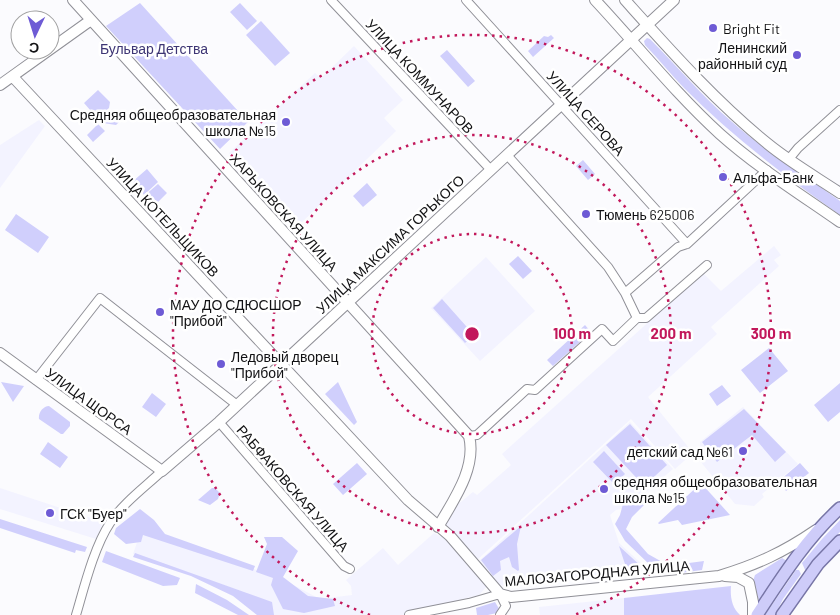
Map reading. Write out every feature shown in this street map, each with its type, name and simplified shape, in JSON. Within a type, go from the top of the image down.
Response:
[{"type":"main road","points":[[755,615],[778,583],[797,564],[822,525],[840,508]]},
{"type":"main road","points":[[784,612],[818,564],[840,541]]},
{"type":"main road","points":[[784,612],[788,599],[804,572],[797,564]]},
{"type":"street","name":"ХАРЬКОВСКАЯ УЛИЦА","points":[[73,0],[469,436]]},
{"type":"street","name":"УЛИЦА КОММУНАРОВ","points":[[331,0],[491,170]]},
{"type":"street","name":"УЛИЦА СЕРОВА","points":[[466,0],[687,244]]},
{"type":"street","points":[[595,0],[700,115],[746,155],[840,222]]},
{"type":"street","points":[[625,0],[735,116],[769,145],[840,193]]},
{"type":"street","name":"УЛИЦА МАКСИМА ГОРЬКОГО","points":[[76,615],[97,551],[116,515],[162,471],[282,364],[674,0]]},
{"type":"street","points":[[0,86],[91,20]]},
{"type":"street","name":"УЛИЦА КОТЕЛЬЩИКОВ","points":[[13,77],[408,500],[450,536],[500,594]]},
{"type":"street","points":[[789,159],[798,148],[840,110]]},
{"type":"street","points":[[506,155],[608,267],[625,293],[637,318]]},
{"type":"street","points":[[625,293],[678,247],[687,244],[767,170]]},
{"type":"street","points":[[438,527],[464,478],[472,447],[469,436],[477,435],[527,389],[535,390],[602,329],[613,342],[637,318],[646,318],[707,265]]},
{"type":"street","points":[[36,380],[100,298],[237,405]]},
{"type":"street","name":"УЛИЦА ЩОРСА","points":[[0,353],[162,471]]},
{"type":"street","name":"РАБФАКОВСКАЯ УЛИЦА","points":[[219,422],[344,566],[350,569]]},
{"type":"street","name":"МАЛОЗАГОРОДНАЯ УЛИЦА","points":[[719,576],[745,568],[782,552],[822,525]]},
{"type":"street","points":[[782,552],[797,564]]},
{"type":"street","name":"МАЛОЗАГОРОДНАЯ УЛИЦА","points":[[500,594],[511,597],[719,576],[738,577],[749,583],[755,615]]},
{"type":"street","points":[[409,615],[469,603],[500,594]]},
{"type":"street","name":"МАЛОЗАГОРОДНАЯ УЛИЦА","points":[[500,594],[506,606],[500,615]]},
{"type":"shaded area","points":[[354,46],[403,100],[384,118],[396,131],[297,227],[229,153],[315,73],[321,78]]},
{"type":"shaded area","points":[[39,120],[45,126],[0,188],[0,145]]},
{"type":"shaded area","points":[[774,246],[781,255],[774,260],[779,266],[711,327],[717,334],[648,397],[693,453],[675,469],[631,419],[477,560],[445,526],[451,510],[473,492],[477,495],[511,465],[502,454],[703,273],[721,291]]},
{"type":"shaded area","points":[[486,257],[535,311],[480,361],[431,308]]},
{"type":"shaded area","name":"детский сад №61","points":[[743,407],[798,464],[762,494],[764,497],[754,506],[735,504],[700,461],[700,442]]},
{"type":"shaded area","name":"средняя общеобразовательная школа №15","points":[[630,422],[673,469],[627,508],[616,510],[610,515],[619,543],[645,567],[623,572],[507,587],[497,584],[478,562]]},
{"type":"shaded area","points":[[0,488],[103,522],[96,539],[0,509]]},
{"type":"shaded area","points":[[142,528],[284,580],[320,599],[352,595],[351,586],[346,580],[383,548],[398,565],[434,533],[448,540],[488,585],[479,595],[427,608],[428,615],[264,615],[247,593],[133,554]]},
{"type":"shaded area","points":[[624,598],[624,615],[540,615],[539,607]]},
{"type":"green space","name":"Бульвар Детства","points":[[140,3],[248,122],[220,149],[106,26]]},
{"type":"green space","points":[[240,3],[257,21],[247,30],[230,12]]},
{"type":"green space","points":[[261,21],[290,53],[275,66],[246,35]]},
{"type":"green space","points":[[551,35],[554,38],[533,57],[528,51],[544,36],[548,37]]},
{"type":"green space","points":[[647,38],[744,132],[840,201],[840,215],[759,155],[702,106],[645,45],[644,41]]},
{"type":"green space","points":[[447,50],[475,81],[468,87],[440,56]]},
{"type":"green space","points":[[98,90],[110,102],[109,108],[97,118],[84,103]]},
{"type":"green space","points":[[111,110],[121,120],[116,125],[103,123],[99,119]]},
{"type":"green space","points":[[98,124],[105,131],[93,142],[87,135]]},
{"type":"green space","points":[[583,160],[595,174],[588,180],[576,166]]},
{"type":"green space","points":[[147,169],[158,182],[144,195],[132,182]]},
{"type":"green space","points":[[367,183],[377,195],[363,207],[353,196]]},
{"type":"green space","points":[[158,184],[167,193],[154,206],[144,196]]},
{"type":"green space","points":[[16,214],[49,237],[38,253],[5,230]]},
{"type":"green space","points":[[518,256],[532,271],[523,279],[509,264]]},
{"type":"green space","points":[[442,299],[474,335],[465,343],[433,308]]},
{"type":"green space","points":[[585,325],[591,332],[553,366],[547,360]]},
{"type":"green space","points":[[769,348],[788,371],[760,393],[741,370]]},
{"type":"green space","points":[[1,382],[24,386],[13,402]]},
{"type":"green space","points":[[338,382],[357,422],[354,425],[325,394]]},
{"type":"green space","points":[[840,383],[840,412],[828,422],[814,405]]},
{"type":"green space","points":[[722,385],[731,396],[717,406],[709,394]]},
{"type":"green space","points":[[152,393],[166,404],[156,417],[142,407]]},
{"type":"green space","points":[[49,406],[70,422],[70,426],[63,434],[39,419],[41,410]]},
{"type":"green space","points":[[744,409],[786,452],[775,462],[752,435],[717,462],[702,442]]},
{"type":"green space","points":[[630,424],[667,465],[644,486],[606,445]]},
{"type":"green space","points":[[48,442],[68,457],[60,468],[40,454]]},
{"type":"green space","points":[[604,451],[625,474],[614,484],[593,462]]},
{"type":"green space","points":[[357,463],[367,474],[343,495],[333,484]]},
{"type":"green space","points":[[800,463],[809,473],[786,491],[779,481]]},
{"type":"green space","points":[[701,483],[730,515],[682,525],[678,520],[658,523]]},
{"type":"green space","points":[[212,488],[215,488],[220,493],[218,499],[210,505],[198,500]]},
{"type":"green space","points":[[640,493],[648,501],[632,517],[626,529],[648,554],[664,563],[650,565],[625,541],[615,524],[623,504]]},
{"type":"green space","points":[[140,509],[154,520],[165,534],[255,566],[253,571],[143,535],[141,542],[126,544],[114,534],[116,528]]},
{"type":"green space","points":[[0,519],[87,547],[85,552],[76,550],[75,553],[0,528]]},
{"type":"green space","points":[[840,520],[840,532],[826,546],[806,572],[802,563]]},
{"type":"green space","points":[[521,526],[517,544],[519,570],[512,567],[509,557],[500,561],[501,570],[493,576],[481,560]]},
{"type":"green space","points":[[264,537],[282,537],[298,551],[283,577],[308,596],[333,599],[335,606],[304,613],[283,609],[271,585],[273,578],[256,572],[267,544]]},
{"type":"green space","points":[[619,546],[642,567],[627,570]]},
{"type":"green space","points":[[106,551],[180,578],[177,585],[163,586],[102,562]]},
{"type":"green space","points":[[135,553],[272,602],[274,615],[257,615],[233,596],[191,576],[133,557]]},
{"type":"green space","points":[[782,558],[787,561],[759,601],[753,581],[755,575]]},
{"type":"green space","points":[[704,561],[702,570],[680,573],[674,565]]},
{"type":"green space","points":[[796,570],[799,570],[801,574],[783,599],[775,615],[765,615]]},
{"type":"green space","points":[[196,584],[227,600],[249,615],[238,615],[195,593]]},
{"type":"green space","points":[[731,586],[732,602],[740,615],[624,615],[624,598]]},
{"type":"green space","points":[[495,602],[501,612],[477,615],[476,608]]},
{"type":"place","name":"Bright Fit","points":[[713,28]]},
{"type":"place","name":"Ленинский районный суд","points":[[797,55]]},
{"type":"place","name":"Средняя общеобразовательная школа №15","points":[[286,122]]},
{"type":"place","name":"Альфа-Банк","points":[[723,177]]},
{"type":"place","name":"Тюмень 625006","points":[[586,214]]},
{"type":"place","name":"МАУ ДО СДЮСШОР \"Прибой\"","points":[[160,312]]},
{"type":"place","name":"Ледовый дворец \"Прибой\"","points":[[221,364]]},
{"type":"place","name":"детский сад №61","points":[[743,451]]},
{"type":"place","name":"средняя общеобразовательная школа №15","points":[[604,489]]},
{"type":"place","name":"ГСК \"Буер\"","points":[[50,513]]}]
